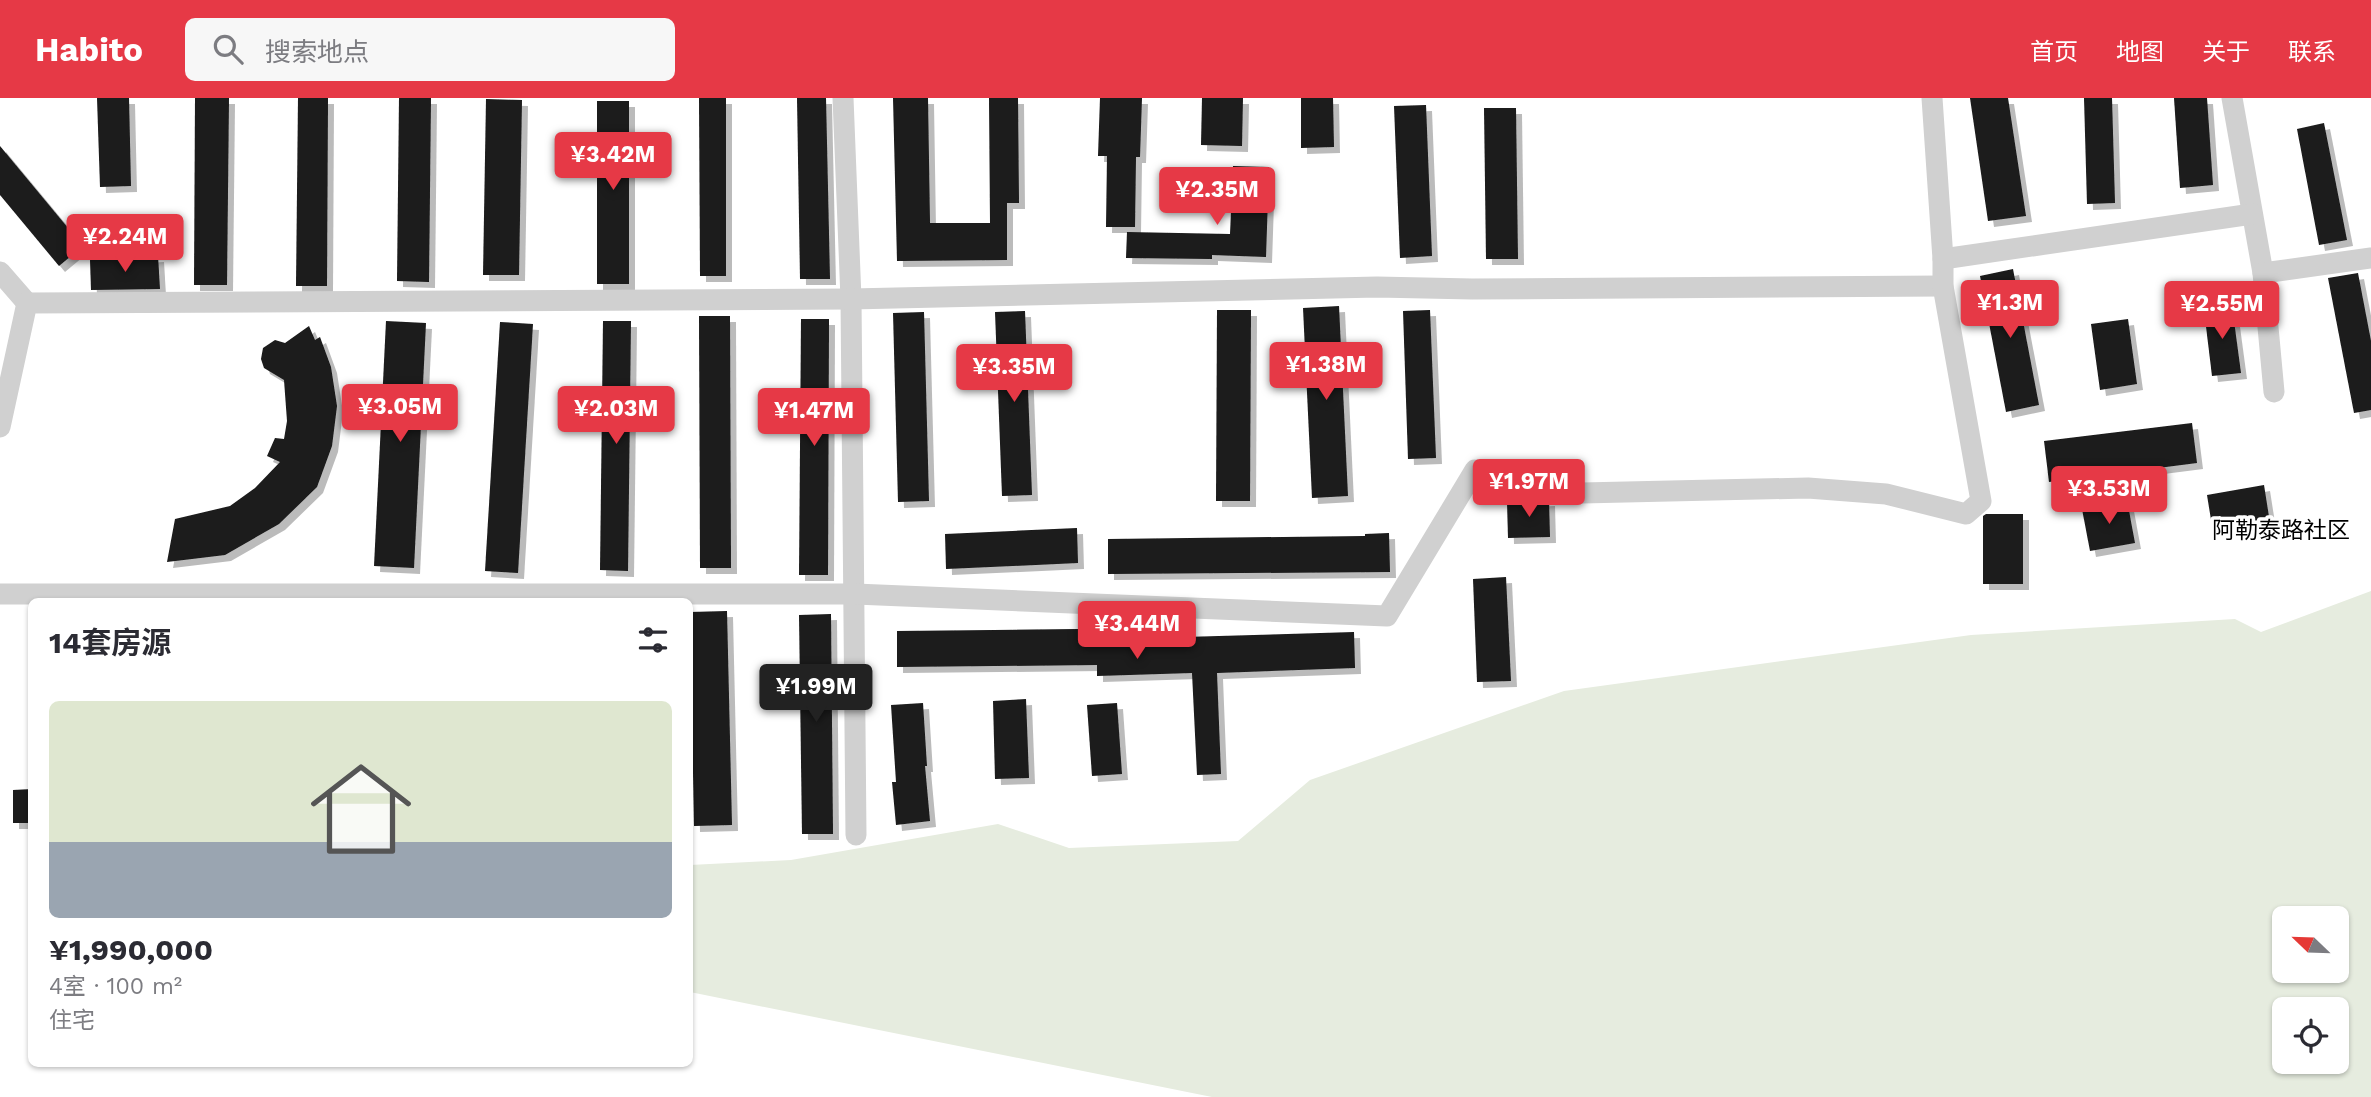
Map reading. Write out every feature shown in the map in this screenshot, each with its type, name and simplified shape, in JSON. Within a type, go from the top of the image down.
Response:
[{"type":"street","points":[[843,98],[851,299],[856,835]]},
{"type":"street","points":[[0,594],[855,594],[1387,616],[1475,470],[1582,493],[1808,488],[1886,494],[1966,514],[1981,501],[1943,286],[1944,258],[1932,98]]},
{"type":"street","points":[[2232,98],[2263,272],[2274,393]]},
{"type":"street","points":[[1944,258],[2252,214]]},
{"type":"street","points":[[2263,272],[2371,258]]},
{"type":"street","points":[[0,272],[27,303],[851,299],[1377,287],[1486,289],[1943,286]]},
{"type":"street","points":[[0,427],[27,303]]},
{"type":"shaded area","points":[[2371,591],[2371,1097],[1212,1097],[693,993],[693,865],[791,860],[998,824],[1069,848],[1238,841],[1310,780],[1564,691],[1971,635],[2235,619],[2261,632]]},
{"type":"building","points":[[97,98],[129,98],[131,186],[100,187]]},
{"type":"building","points":[[195,98],[229,98],[227,285],[194,285]]},
{"type":"building","points":[[298,98],[328,98],[327,286],[296,286]]},
{"type":"building","points":[[399,98],[431,98],[429,282],[397,281]]},
{"type":"building","points":[[699,98],[726,98],[726,276],[700,276]]},
{"type":"building","points":[[797,98],[826,98],[830,279],[800,279]]},
{"type":"building","points":[[893,98],[928,98],[930,223],[990,223],[989,98],[1018,98],[1019,203],[1007,203],[1007,260],[897,261]]},
{"type":"building","points":[[1100,98],[1142,98],[1140,157],[1136,157],[1135,227],[1106,227],[1107,156],[1098,156]]},
{"type":"building","points":[[1202,98],[1243,98],[1242,146],[1201,145]]},
{"type":"building","points":[[1301,98],[1333,98],[1334,147],[1301,148]]},
{"type":"building","points":[[1970,98],[2008,98],[2026,216],[1988,221]]},
{"type":"building","points":[[2084,98],[2112,98],[2115,203],[2087,204]]},
{"type":"building","points":[[2174,98],[2207,98],[2213,185],[2180,188]]},
{"type":"building","points":[[486,99],[522,100],[519,275],[483,275]]},
{"type":"building","points":[[597,101],[629,101],[629,284],[597,284]]},
{"type":"building","points":[[1426,105],[1432,256],[1400,258],[1394,106]]},
{"type":"building","points":[[1484,108],[1516,108],[1518,259],[1486,259]]},
{"type":"building","points":[[2324,123],[2347,240],[2319,245],[2297,129]]},
{"type":"building","points":[[0,146],[83,246],[59,266],[0,195]]},
{"type":"building","points":[[1233,166],[1269,167],[1266,257],[1212,255],[1212,259],[1126,258],[1127,232],[1230,234]]},
{"type":"building","points":[[158,256],[160,289],[91,290],[90,260]]},
{"type":"building","points":[[2013,269],[2039,405],[2006,412],[1980,276]]},
{"type":"building","points":[[2358,273],[2371,341],[2371,410],[2354,413],[2328,278]]},
{"type":"building","points":[[1339,306],[1348,496],[1312,498],[1303,308]]},
{"type":"building","points":[[2232,306],[2241,373],[2212,376],[2204,310]]},
{"type":"building","points":[[1217,310],[1251,310],[1250,501],[1216,501]]},
{"type":"building","points":[[1430,310],[1436,458],[1408,459],[1403,311]]},
{"type":"building","points":[[1025,311],[1032,495],[1002,496],[995,312]]},
{"type":"building","points":[[924,312],[929,501],[898,502],[893,313]]},
{"type":"building","points":[[699,316],[730,316],[731,568],[700,568]]},
{"type":"building","points":[[801,319],[829,319],[828,575],[799,575]]},
{"type":"building","points":[[2128,319],[2137,384],[2100,390],[2091,324]]},
{"type":"building","points":[[386,321],[426,323],[414,568],[374,566]]},
{"type":"building","points":[[603,321],[631,321],[628,571],[600,570]]},
{"type":"building","points":[[500,322],[533,324],[518,573],[485,571]]},
{"type":"building","points":[[309,326],[315,340],[320,337],[331,367],[337,406],[332,446],[317,487],[279,524],[225,555],[167,562],[175,519],[230,506],[255,488],[280,462],[267,456],[275,438],[284,439],[287,421],[284,380],[264,368],[261,359],[263,348],[275,340],[285,343]]},
{"type":"building","points":[[2192,423],[2197,463],[2049,482],[2044,441]]},
{"type":"building","points":[[2264,485],[2270,523],[2213,532],[2207,495]]},
{"type":"building","points":[[1549,500],[1550,537],[1508,538],[1507,502]]},
{"type":"building","points":[[2127,500],[2135,543],[2090,551],[2082,509]]},
{"type":"building","points":[[2023,514],[2023,584],[1983,584],[1983,516]]},
{"type":"building","points":[[1077,528],[1078,563],[946,569],[945,534]]},
{"type":"building","points":[[1389,533],[1390,572],[1108,574],[1108,539],[1365,536]]},
{"type":"building","points":[[1506,577],[1511,681],[1477,682],[1473,579]]},
{"type":"building","points":[[727,611],[732,825],[694,826],[693,612]]},
{"type":"building","points":[[831,614],[833,834],[802,834],[799,615]]},
{"type":"building","points":[[1078,629],[1078,640],[1354,632],[1355,668],[1217,673],[1221,774],[1197,775],[1192,673],[1097,676],[1097,665],[897,667],[897,631]]},
{"type":"building","points":[[1026,699],[1029,778],[995,779],[993,701]]},
{"type":"building","points":[[923,703],[930,821],[896,825],[892,782],[896,782],[891,705]]},
{"type":"building","points":[[1117,703],[1122,774],[1092,776],[1087,705]]},
{"type":"building","points":[[28,789],[28,823],[13,823],[13,790]]},
{"type":"district","name":"阿勒泰路社区","points":[[2281,530]]}]
